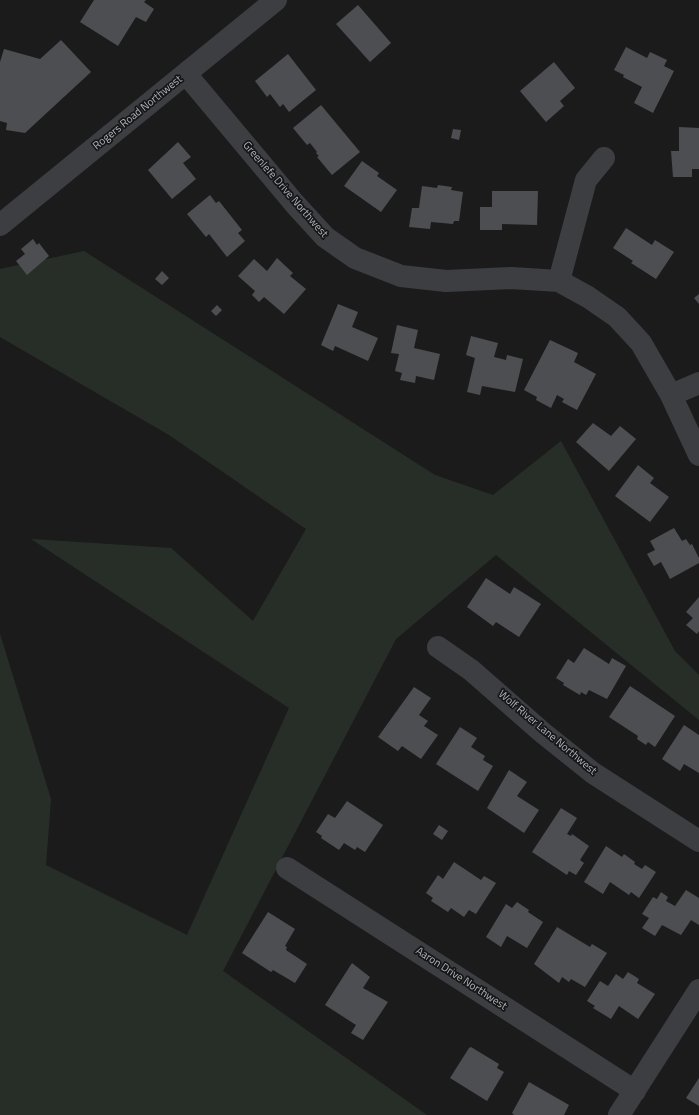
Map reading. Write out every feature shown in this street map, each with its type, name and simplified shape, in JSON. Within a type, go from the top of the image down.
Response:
[{"type":"street","name":"Rogers Road Northwest","points":[[0,225],[276,0]]},
{"type":"street","name":"Greenlefe Drive Northwest","points":[[186,74],[325,237],[355,258],[401,276],[409,277],[446,281],[511,278],[559,281],[588,297],[617,317],[641,343],[671,395],[699,455]]},
{"type":"street","points":[[559,281],[586,180],[604,158]]},
{"type":"street","points":[[671,395],[699,383]]},
{"type":"street","name":"Wolf River Lane Northwest","points":[[438,647],[471,670],[543,733],[593,773],[699,841]]},
{"type":"street","name":"Aaron Drive Northwest","points":[[287,868],[634,1091]]},
{"type":"street","points":[[619,1115],[699,990]]},
{"type":"shaded area","points":[[84,251],[435,475],[493,495],[561,441],[675,651],[699,675],[699,720],[496,555],[396,639],[223,971],[427,1115],[0,1115],[0,634],[51,799],[46,865],[187,935],[289,708],[31,539],[171,548],[253,621],[306,529],[169,435],[0,337],[0,269]]},
{"type":"building","points":[[94,0],[146,0],[144,2],[154,9],[146,22],[136,17],[118,46],[80,22]]},
{"type":"building","points":[[358,5],[391,43],[370,62],[336,24]]},
{"type":"building","points":[[61,40],[91,72],[25,133],[6,130],[7,123],[0,121],[0,62],[4,49],[40,59]]},
{"type":"building","points":[[626,47],[647,58],[650,52],[667,60],[664,66],[674,71],[653,113],[634,103],[642,87],[623,77],[624,75],[614,70]]},
{"type":"building","points":[[288,54],[316,90],[289,112],[283,104],[280,107],[270,94],[267,97],[255,81]]},
{"type":"building","points":[[554,62],[575,88],[560,101],[564,106],[546,122],[520,91]]},
{"type":"building","points":[[321,105],[360,152],[332,175],[317,157],[319,156],[316,153],[317,152],[310,143],[307,145],[293,128]]},
{"type":"building","points":[[679,127],[699,128],[699,169],[692,169],[692,177],[673,177],[671,151],[679,151]]},
{"type":"building","points":[[453,129],[461,130],[459,140],[451,138]]},
{"type":"building","points":[[178,142],[191,157],[183,163],[196,179],[172,199],[148,170]]},
{"type":"building","points":[[362,161],[379,173],[377,176],[397,190],[381,212],[344,186]]},
{"type":"building","points":[[438,185],[452,187],[451,190],[463,192],[459,221],[454,221],[453,224],[431,222],[430,229],[409,227],[412,208],[419,208],[422,186],[437,188]]},
{"type":"building","points":[[492,191],[538,191],[537,225],[502,224],[502,230],[480,230],[480,207],[492,207]]},
{"type":"building","points":[[210,195],[216,203],[219,201],[242,230],[238,233],[245,241],[227,257],[209,234],[206,237],[187,214]]},
{"type":"building","points":[[626,228],[652,245],[655,240],[674,252],[656,279],[631,263],[633,261],[613,248]]},
{"type":"building","points":[[33,239],[37,245],[39,243],[49,256],[27,275],[16,261],[25,254],[21,249]]},
{"type":"building","points":[[277,258],[293,273],[290,276],[306,289],[284,314],[264,297],[259,302],[252,295],[255,291],[238,276],[254,259],[267,271]]},
{"type":"building","points":[[162,271],[169,278],[162,285],[155,279]]},
{"type":"building","points":[[699,294],[699,304],[694,298]]},
{"type":"building","points":[[338,304],[358,312],[352,327],[378,338],[368,361],[335,346],[333,351],[321,345]]},
{"type":"building","points":[[217,305],[222,310],[216,316],[211,311]]},
{"type":"building","points":[[397,325],[418,330],[414,348],[440,354],[434,380],[416,376],[415,383],[400,380],[402,373],[395,371],[399,354],[391,353]]},
{"type":"building","points":[[471,336],[498,343],[494,357],[506,360],[507,355],[523,359],[515,392],[482,386],[480,395],[467,392],[475,358],[466,355]]},
{"type":"building","points":[[550,340],[578,353],[574,362],[596,374],[577,410],[562,402],[564,399],[557,395],[551,408],[536,400],[537,397],[524,390]]},
{"type":"building","points":[[593,423],[611,436],[620,426],[636,439],[609,471],[576,442]]},
{"type":"building","points":[[638,465],[654,478],[650,483],[669,497],[650,522],[615,496]]},
{"type":"building","points":[[674,528],[682,541],[686,539],[690,545],[692,544],[699,558],[699,563],[670,579],[661,562],[654,566],[647,554],[655,550],[650,541]]},
{"type":"building","points":[[486,578],[510,594],[514,587],[541,604],[519,637],[496,622],[493,626],[467,607]]},
{"type":"building","points":[[699,597],[699,631],[697,634],[686,625],[693,618],[686,612]]},
{"type":"building","points":[[584,648],[609,664],[612,658],[626,666],[607,699],[589,690],[586,695],[581,692],[580,695],[563,685],[564,683],[556,678],[568,659],[574,663]]},
{"type":"building","points":[[630,686],[675,716],[655,747],[648,742],[646,745],[637,739],[638,736],[609,717]]},
{"type":"building","points":[[414,687],[431,698],[419,715],[428,721],[424,726],[438,735],[421,759],[402,746],[398,751],[378,737]]},
{"type":"building","points":[[684,725],[699,735],[699,773],[684,764],[680,771],[662,759]]},
{"type":"building","points":[[460,727],[477,738],[471,747],[485,756],[483,760],[493,766],[478,791],[436,764]]},
{"type":"building","points":[[509,770],[527,782],[517,796],[539,810],[524,833],[487,808]]},
{"type":"building","points":[[347,801],[383,825],[365,852],[357,847],[355,850],[344,843],[339,850],[321,838],[322,836],[316,832],[328,814],[335,818]]},
{"type":"building","points":[[561,808],[577,818],[567,834],[571,836],[572,834],[589,846],[580,860],[584,863],[576,875],[569,871],[567,875],[532,852]]},
{"type":"building","points":[[439,825],[448,831],[442,840],[433,834]]},
{"type":"building","points":[[606,846],[622,857],[624,854],[635,862],[634,864],[642,869],[645,865],[656,872],[639,898],[631,892],[629,895],[610,882],[603,894],[584,882]]},
{"type":"building","points":[[454,862],[481,880],[484,876],[496,883],[476,914],[469,910],[464,917],[451,908],[448,912],[431,901],[433,898],[426,893],[438,875],[443,879]]},
{"type":"building","points":[[686,890],[699,898],[699,925],[691,920],[681,935],[662,925],[655,936],[642,928],[649,918],[642,914],[653,897],[657,899],[661,892],[668,897],[666,901],[675,906]]},
{"type":"building","points":[[517,902],[529,910],[528,912],[543,922],[527,948],[507,936],[501,947],[486,937],[506,904],[512,908]]},
{"type":"building","points":[[268,912],[295,929],[285,946],[287,947],[286,950],[307,964],[295,983],[273,970],[271,972],[242,953]]},
{"type":"building","points":[[557,927],[590,947],[592,944],[607,953],[585,987],[571,979],[569,982],[562,977],[559,983],[534,964]]},
{"type":"building","points":[[352,963],[370,977],[363,988],[388,1002],[363,1040],[351,1033],[356,1025],[325,1005]]},
{"type":"building","points":[[628,972],[639,979],[637,983],[655,994],[638,1019],[619,1006],[611,1019],[593,1008],[595,1006],[587,1001],[600,981],[608,986],[616,974],[623,979]]},
{"type":"building","points":[[471,1047],[499,1064],[497,1068],[504,1072],[487,1101],[450,1078]]},
{"type":"building","points":[[699,1078],[699,1106],[686,1098]]},
{"type":"building","points":[[529,1082],[569,1105],[564,1115],[514,1115],[512,1113]]}]
